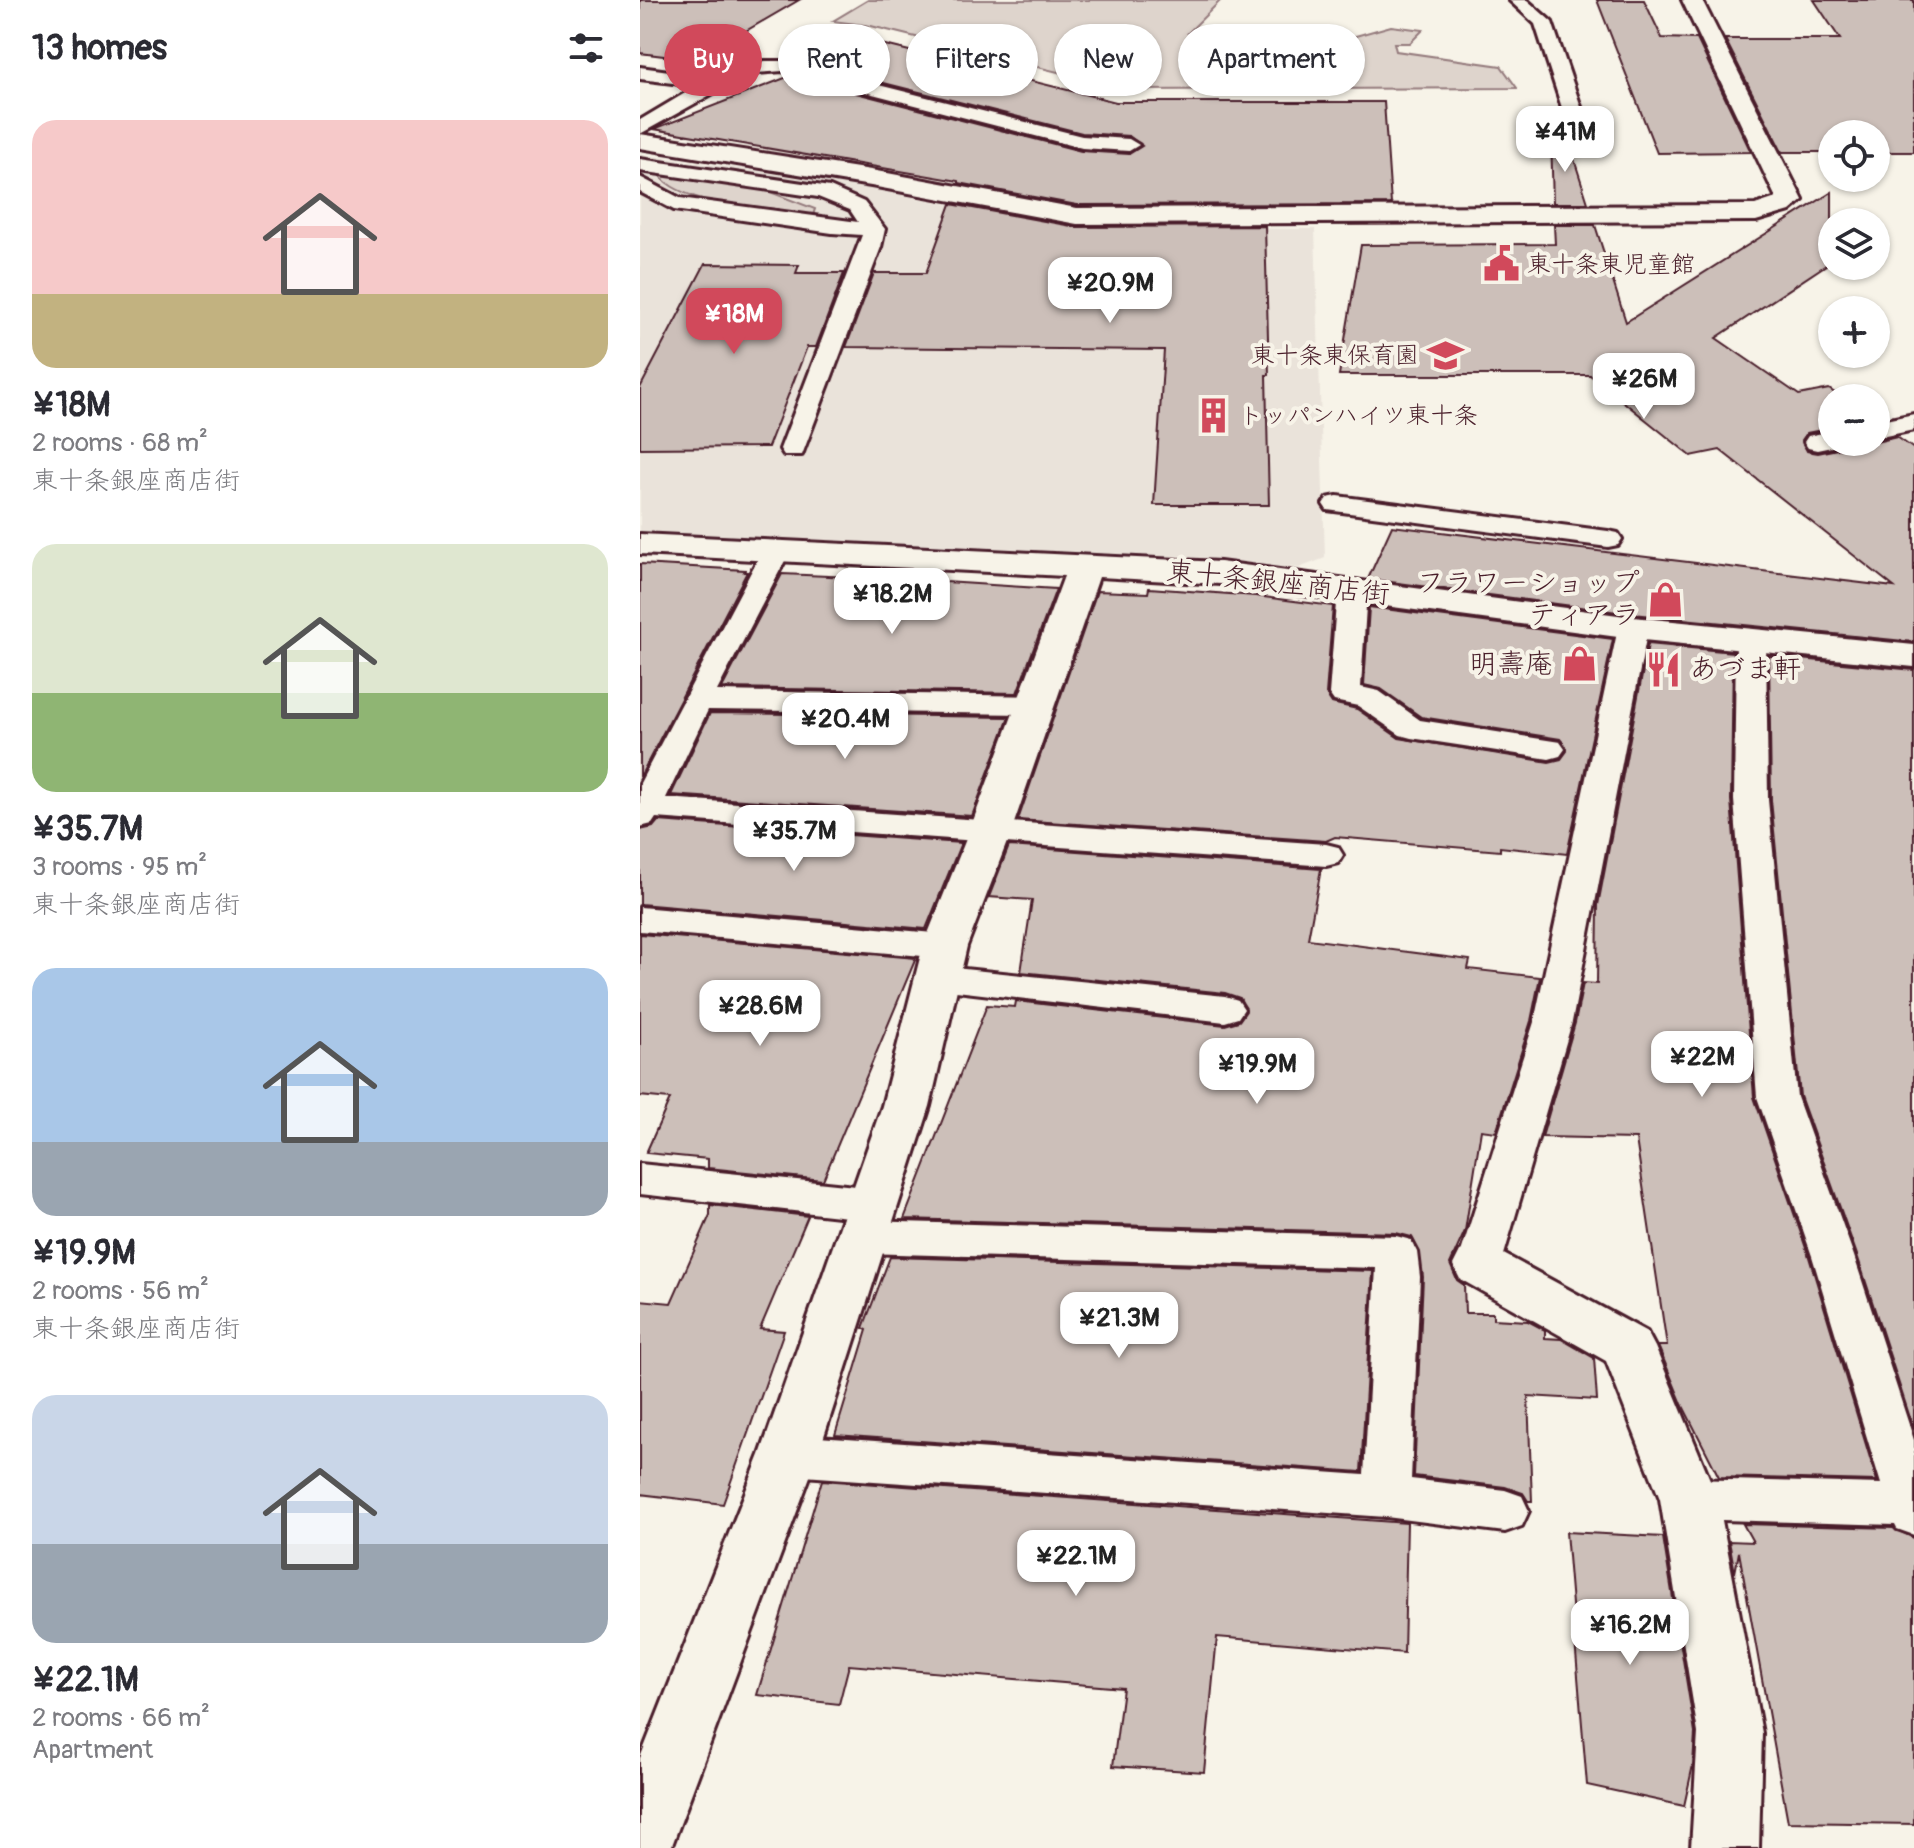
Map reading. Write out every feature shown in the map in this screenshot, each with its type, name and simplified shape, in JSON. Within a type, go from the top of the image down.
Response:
[{"type":"street","points":[[640,141],[871,178],[1077,216],[1756,213],[1781,206],[1790,200],[1692,0]]},
{"type":"street","name":"東十条銀座商店街","points":[[640,544],[1220,573],[1633,628],[1914,656]]},
{"type":"street","points":[[640,1842],[789,1455],[906,1106],[940,962],[1085,566]]},
{"type":"street","points":[[1479,1265],[1628,1347],[1689,1499],[1730,1733],[1725,1848]]},
{"type":"lane","points":[[1517,0],[1543,22],[1584,145]]},
{"type":"lane","points":[[762,65],[783,66],[1082,142],[1129,145]]},
{"type":"lane","points":[[640,73],[664,76]]},
{"type":"lane","points":[[640,128],[694,96]]},
{"type":"lane","points":[[640,165],[823,191],[857,206],[874,229],[870,247],[793,449]]},
{"type":"lane","points":[[640,183],[674,204],[832,227],[874,229]]},
{"type":"lane","points":[[1890,427],[1914,422]]},
{"type":"lane","points":[[1337,504],[1608,539]]},
{"type":"lane","points":[[776,551],[642,812],[991,829],[1326,855]]},
{"type":"lane","points":[[1352,590],[1345,694],[1368,698],[1411,728],[1549,749]]},
{"type":"lane","points":[[1479,1265],[1553,1022],[1633,628]]},
{"type":"lane","points":[[1689,1499],[1913,1508],[1833,1256],[1777,1097],[1751,800],[1751,641]]},
{"type":"lane","points":[[697,700],[1035,705]]},
{"type":"lane","points":[[640,919],[940,962],[1225,1009]]},
{"type":"lane","points":[[640,1179],[869,1221],[1396,1252],[1398,1277],[1386,1497]]},
{"type":"lane","points":[[789,1455],[1386,1497],[1505,1511]]},
{"type":"shaded area","points":[[868,0],[1221,0],[1197,24],[1178,24],[1178,90],[1162,90],[1162,24],[1054,24],[1054,71],[1038,67],[1038,24],[906,24],[906,35],[890,31],[890,24],[833,21]]},
{"type":"shaded area","points":[[1391,26],[1423,30],[1410,43],[1394,43],[1396,51],[1501,66],[1517,88],[1365,89],[1365,33]]},
{"type":"shaded area","points":[[640,154],[857,186],[1062,227],[1315,229],[1325,558],[1299,568],[640,536]]},
{"type":"shaded area","points":[[659,175],[765,190],[815,209],[813,215],[803,216],[704,200],[670,185]]},
{"type":"building","points":[[640,0],[799,0],[758,24],[664,24],[664,56],[640,53]]},
{"type":"building","points":[[1597,0],[1644,0],[1662,38],[1697,39],[1751,152],[1657,153]]},
{"type":"building","points":[[1814,0],[1914,0],[1914,152],[1890,152],[1890,120],[1818,120],[1818,152],[1782,152],[1725,39],[1840,39]]},
{"type":"building","points":[[890,46],[906,50],[906,89],[890,85]]},
{"type":"building","points":[[778,81],[778,96],[868,96],[1081,151],[1129,154],[1142,146],[1129,136],[1082,133],[935,96],[1038,96],[1038,83],[1054,87],[1054,96],[1092,96],[1116,102],[1384,102],[1391,204],[1077,205],[959,181],[654,129],[739,96],[762,96],[762,87]]},
{"type":"building","points":[[1566,134],[1588,203],[1553,203],[1551,137]]},
{"type":"building","points":[[1832,192],[1832,208],[1818,208],[1818,270],[1716,338],[1799,395],[1818,391],[1818,431],[1807,433],[1802,440],[1807,451],[1818,453],[1818,456],[1890,456],[1890,439],[1897,437],[1914,449],[1914,642],[1633,614],[1368,579],[1392,526],[1894,587],[1720,450],[1691,456],[1590,375],[1339,375],[1361,245],[1555,244],[1554,225],[1595,225],[1626,322]]},
{"type":"building","points":[[951,204],[1077,227],[1265,226],[1269,505],[1154,505],[1164,350],[846,347],[874,273],[926,273]]},
{"type":"building","points":[[705,264],[799,265],[796,273],[844,273],[816,347],[807,347],[768,447],[640,448],[640,388]]},
{"type":"building","points":[[640,564],[747,572],[640,777]]},
{"type":"building","points":[[782,574],[1056,589],[1017,693],[722,688]]},
{"type":"building","points":[[1149,588],[1256,596],[1333,606],[1326,694],[1332,703],[1357,709],[1399,738],[1549,762],[1561,759],[1567,751],[1560,739],[1421,717],[1381,689],[1364,685],[1369,607],[1613,639],[1567,854],[1500,847],[1500,851],[1335,837],[1326,841],[1018,820],[1097,591],[1148,593]]},
{"type":"building","points":[[1648,644],[1733,652],[1731,800],[1754,1097],[1809,1257],[1877,1481],[1719,1477],[1682,1404],[1658,1346],[1667,1346],[1636,1139],[1542,1137],[1575,1023],[1583,983],[1597,984],[1598,905]]},
{"type":"building","points":[[1769,656],[1914,670],[1914,1430],[1857,1255],[1800,1096],[1771,800]]},
{"type":"building","points":[[710,713],[1009,717],[972,816],[671,795]]},
{"type":"building","points":[[658,821],[961,843],[926,929],[640,904],[640,830],[653,827]]},
{"type":"building","points":[[1009,846],[1321,869],[1308,939],[1470,960],[1468,969],[1540,977],[1531,1021],[1496,1132],[1481,1130],[1465,1231],[1450,1264],[1457,1280],[1464,1285],[1465,1313],[1493,1313],[1493,1319],[1528,1321],[1545,1330],[1545,1338],[1561,1339],[1594,1358],[1597,1400],[1528,1396],[1532,1501],[1528,1501],[1523,1493],[1505,1487],[1414,1476],[1423,1277],[1420,1252],[1412,1237],[1396,1233],[904,1219],[987,1005],[1015,1007],[1016,1001],[1225,1025],[1239,1021],[1246,1011],[1240,998],[1225,993],[1021,972],[1032,900],[989,897]]},
{"type":"building","points":[[640,934],[916,958],[823,1180],[708,1168],[708,1159],[646,1153],[670,1099],[640,1096]]},
{"type":"building","points":[[710,1205],[808,1216],[760,1329],[784,1331],[723,1504],[640,1494],[640,1300],[671,1303],[710,1215]]},
{"type":"building","points":[[890,1257],[1373,1271],[1361,1472],[835,1435],[867,1330],[863,1328]]},
{"type":"building","points":[[822,1480],[1407,1523],[1404,1653],[1217,1637],[1204,1772],[1113,1766],[1123,1688],[849,1665],[839,1704],[757,1695]]},
{"type":"building","points":[[1743,1524],[1893,1528],[1914,1538],[1914,1824],[1788,1822],[1739,1552],[1735,1573],[1729,1541],[1753,1542]]},
{"type":"building","points":[[1566,1532],[1663,1537],[1695,1733],[1693,1765],[1684,1806],[1587,1785]]},
{"type":"place","name":"東十条東児童館","points":[[1501,264]]},
{"type":"place","name":"東十条東保育園","points":[[1445,355]]},
{"type":"place","name":"トッパンハイツ東十条","points":[[1213,415]]},
{"type":"place","name":"フラワーショップ ティアラ","points":[[1666,599]]},
{"type":"place","name":"明壽庵","points":[[1579,664]]},
{"type":"place","name":"あづま軒","points":[[1663,669]]}]
